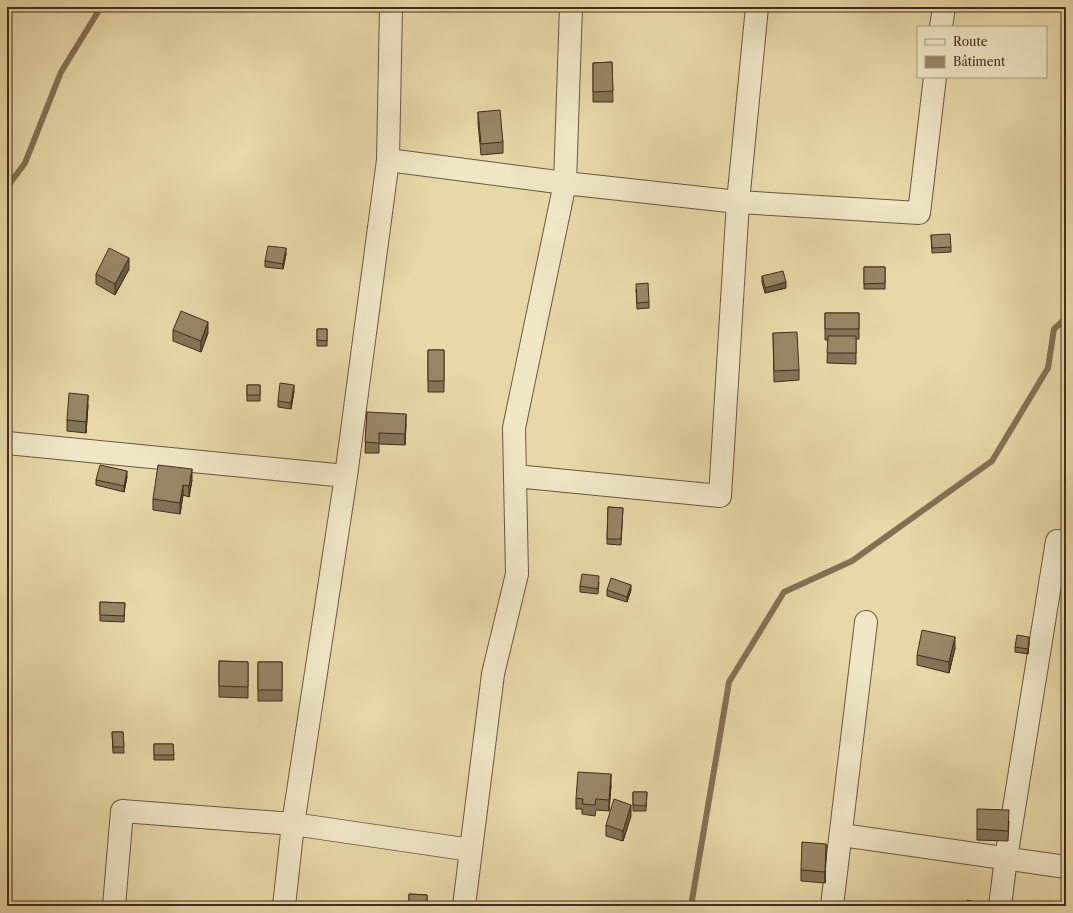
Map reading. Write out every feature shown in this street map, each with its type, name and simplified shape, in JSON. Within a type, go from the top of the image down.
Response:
[{"type":"street","points":[[284,906],[293,824],[346,476],[388,160],[391,7]]},
{"type":"street","points":[[464,906],[493,674],[517,574],[514,428],[565,183],[571,7]]},
{"type":"street","points":[[515,476],[720,496],[738,202],[757,7]]},
{"type":"street","points":[[941,26],[944,7]]},
{"type":"street","points":[[388,160],[565,183],[738,202],[919,213],[935,78]]},
{"type":"street","points":[[7,443],[346,476]]},
{"type":"street","points":[[1000,906],[1006,858],[1057,541],[1066,542]]},
{"type":"street","points":[[832,906],[842,835],[866,622]]},
{"type":"street","points":[[114,906],[122,811],[293,824],[471,850]]},
{"type":"street","points":[[842,835],[1066,867]]},
{"type":"building","points":[[612,62],[613,91],[593,92],[593,63]]},
{"type":"building","points":[[500,110],[503,142],[481,144],[478,112]]},
{"type":"building","points":[[950,234],[951,247],[932,248],[931,235]]},
{"type":"building","points":[[268,246],[286,248],[283,264],[265,261]]},
{"type":"building","points":[[109,248],[129,258],[115,284],[96,274]]},
{"type":"building","points":[[864,267],[885,267],[885,283],[864,284]]},
{"type":"building","points":[[783,271],[786,282],[765,288],[762,276]]},
{"type":"building","points":[[648,283],[649,302],[637,303],[636,284]]},
{"type":"building","points":[[181,311],[208,322],[201,341],[173,330]]},
{"type":"building","points":[[825,313],[859,313],[859,329],[825,329]]},
{"type":"building","points":[[317,329],[327,329],[327,341],[317,340]]},
{"type":"building","points":[[797,332],[799,370],[774,371],[773,333]]},
{"type":"building","points":[[828,336],[856,336],[856,353],[827,353]]},
{"type":"building","points":[[428,350],[444,350],[444,381],[428,381]]},
{"type":"building","points":[[280,383],[294,385],[291,403],[278,401]]},
{"type":"building","points":[[247,385],[260,385],[260,395],[247,395]]},
{"type":"building","points":[[69,393],[88,395],[86,422],[67,420]]},
{"type":"building","points":[[367,412],[406,414],[405,434],[379,433],[379,443],[365,442]]},
{"type":"building","points":[[100,465],[127,471],[124,486],[96,480]]},
{"type":"building","points":[[158,465],[192,469],[189,486],[183,485],[180,503],[153,499]]},
{"type":"building","points":[[608,507],[623,508],[621,539],[607,539]]},
{"type":"building","points":[[582,574],[599,576],[598,589],[580,586]]},
{"type":"building","points":[[611,578],[631,585],[627,597],[607,590]]},
{"type":"building","points":[[100,602],[125,603],[124,616],[100,615]]},
{"type":"building","points":[[922,630],[955,637],[949,662],[917,655]]},
{"type":"building","points":[[1017,635],[1029,637],[1028,649],[1015,647]]},
{"type":"building","points":[[219,661],[248,662],[248,687],[219,686]]},
{"type":"building","points":[[258,662],[282,662],[282,690],[258,690]]},
{"type":"building","points":[[112,732],[123,732],[124,747],[113,747]]},
{"type":"building","points":[[154,744],[173,744],[174,755],[154,755]]},
{"type":"building","points":[[578,772],[611,774],[609,800],[596,799],[595,805],[582,804],[583,799],[576,798]]},
{"type":"building","points":[[633,792],[647,792],[646,806],[633,805]]},
{"type":"building","points":[[614,799],[631,805],[623,831],[606,825]]},
{"type":"building","points":[[977,809],[1009,810],[1008,831],[977,829]]},
{"type":"building","points":[[802,842],[826,844],[825,872],[801,870]]},
{"type":"building","points":[[409,894],[427,895],[427,905],[409,905]]},
{"type":"building","points":[[967,900],[988,905],[988,906],[965,906]]},
{"type":"waterway","points":[[7,187],[25,163],[61,72],[101,7]]},
{"type":"waterway","points":[[691,906],[729,682],[784,592],[852,561],[992,461],[1048,368],[1054,329],[1066,318]]}]
